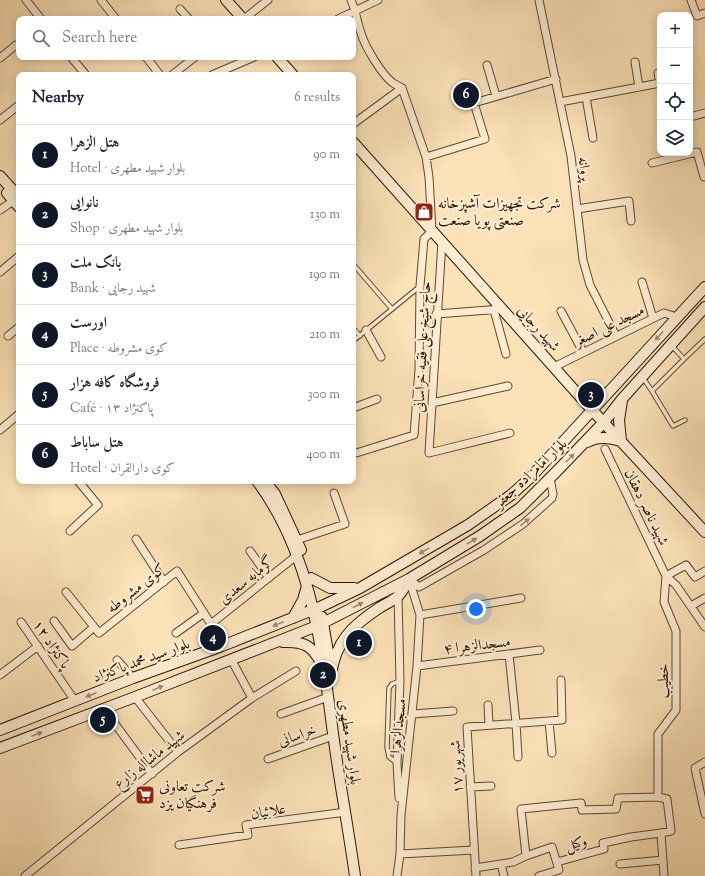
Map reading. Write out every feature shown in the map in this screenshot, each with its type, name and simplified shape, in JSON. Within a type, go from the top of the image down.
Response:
[{"type":"main road","points":[[226,0],[241,16]]},
{"type":"main road","points":[[280,60],[290,72]]},
{"type":"main road","name":"شهید رجایی","points":[[356,145],[442,241],[498,310],[554,367],[705,532]]},
{"type":"main road","points":[[0,176],[16,200]]},
{"type":"main road","points":[[0,186],[16,201]]},
{"type":"main road","name":"بلوار امامزاده جعفر","points":[[317,608],[360,588],[468,525],[511,494],[530,478],[705,287]]},
{"type":"main road","name":"بلوار امامزاده جعفر","points":[[320,624],[409,579],[480,536],[520,508],[583,445],[622,399],[705,307]]},
{"type":"main road","points":[[619,381],[617,386],[620,391],[624,392],[630,390]]},
{"type":"main road","points":[[580,423],[582,413],[581,402],[577,393],[597,395],[607,393]]},
{"type":"main road","points":[[583,445],[592,440],[601,438],[611,438],[621,441],[619,420],[622,399]]},
{"type":"main road","name":"بلوار شهید مطهری","points":[[266,484],[273,505],[309,581]]},
{"type":"main road","name":"بلوار شهید مطهری","points":[[267,484],[275,494],[297,540],[317,608],[361,876]]},
{"type":"main road","points":[[328,672],[339,647],[349,631],[359,622],[398,596],[409,579]]},
{"type":"main road","points":[[293,618],[303,600],[309,581],[330,588],[360,588]]},
{"type":"main road","name":"بلوار سید محمد پاکنژاد","points":[[0,730],[133,678],[222,646],[317,608]]},
{"type":"main road","name":"بلوار سید محمد پاکنژاد","points":[[0,748],[279,642],[320,624]]},
{"type":"main road","points":[[279,642],[294,641],[307,645],[317,655],[328,672]]},
{"type":"main road","name":"بلوار شهید مطهری","points":[[328,672],[328,697],[355,876]]},
{"type":"main road","points":[[109,688],[117,704]]},
{"type":"street","points":[[26,0],[39,16]]},
{"type":"street","points":[[101,0],[114,16]]},
{"type":"street","points":[[248,16],[268,0]]},
{"type":"street","points":[[351,0],[356,11],[361,34],[371,55],[394,84],[402,88],[426,157],[432,231]]},
{"type":"street","points":[[345,16],[378,0]]},
{"type":"street","name":"پروانه","points":[[539,0],[571,156],[583,260],[590,285],[616,336]]},
{"type":"street","points":[[691,0],[697,16],[705,13]]},
{"type":"street","points":[[180,9],[186,16]]},
{"type":"street","points":[[0,58],[16,45]]},
{"type":"street","points":[[74,60],[84,72]]},
{"type":"street","points":[[148,60],[158,72]]},
{"type":"street","points":[[176,72],[192,60]]},
{"type":"street","points":[[219,72],[247,60]]},
{"type":"street","points":[[635,62],[639,87]]},
{"type":"street","points":[[487,65],[496,96]]},
{"type":"street","points":[[426,157],[485,139],[474,103],[556,79]]},
{"type":"street","points":[[560,102],[657,84]]},
{"type":"street","points":[[356,122],[402,88]]},
{"type":"street","points":[[586,97],[593,138]]},
{"type":"street","points":[[0,120],[16,107]]},
{"type":"street","points":[[693,116],[705,113]]},
{"type":"street","points":[[693,153],[697,152],[704,177]]},
{"type":"street","points":[[652,163],[677,156]]},
{"type":"street","points":[[577,209],[629,201],[631,221]]},
{"type":"street","points":[[0,210],[16,202]]},
{"type":"street","name":"حاج شیخ علی فقیه خراسانی","points":[[356,453],[414,435],[419,369],[420,286],[424,239],[432,231]]},
{"type":"street","name":"حاج شیخ علی فقیه خراسانی","points":[[442,241],[436,314],[429,453],[510,433]]},
{"type":"street","points":[[0,272],[16,259]]},
{"type":"street","points":[[642,282],[653,318]]},
{"type":"street","points":[[436,314],[498,310],[506,354]]},
{"type":"street","points":[[561,312],[583,352]]},
{"type":"street","name":"مسجد علی اصغر","points":[[554,367],[664,313],[677,317]]},
{"type":"street","points":[[8,336],[16,329]]},
{"type":"street","points":[[366,330],[381,358]]},
{"type":"street","points":[[432,403],[508,386]]},
{"type":"street","points":[[356,407],[377,399]]},
{"type":"street","points":[[0,430],[16,417]]},
{"type":"street","name":"شهید ناصر دهقان","points":[[605,449],[666,576]]},
{"type":"street","points":[[409,579],[419,587],[484,550],[522,524],[552,498],[553,494],[550,478]]},
{"type":"street","points":[[70,531],[98,505],[80,484]]},
{"type":"street","points":[[297,540],[344,524],[334,493]]},
{"type":"street","points":[[136,539],[164,582]]},
{"type":"street","points":[[250,551],[269,578]]},
{"type":"street","name":"گرمابه سعدی","points":[[211,624],[296,556]]},
{"type":"street","points":[[705,571],[696,577],[686,565],[666,576],[676,585],[705,627]]},
{"type":"street","name":"کوی مشروطه","points":[[54,621],[72,646],[97,630],[177,571],[211,624],[222,646]]},
{"type":"street","name":"خطیب","points":[[658,797],[658,734],[676,710],[676,631],[664,602],[666,576]]},
{"type":"street","name":"مسجدالزهرا","points":[[397,876],[400,854],[401,815],[413,714],[420,615],[409,579]]},
{"type":"street","points":[[66,592],[97,630]]},
{"type":"street","points":[[398,596],[400,681],[397,763],[401,815]]},
{"type":"street","points":[[420,615],[521,598]]},
{"type":"street","points":[[691,606],[704,601]]},
{"type":"street","points":[[176,633],[204,613]]},
{"type":"street","name":"پاکنژاد ۱۲","points":[[21,622],[75,701]]},
{"type":"street","points":[[0,675],[38,646]]},
{"type":"street","name":"مسجدالزهرا ۴","points":[[417,666],[540,650]]},
{"type":"street","points":[[509,654],[518,757]]},
{"type":"street","points":[[231,659],[252,698]]},
{"type":"street","points":[[117,660],[133,678]]},
{"type":"street","name":"شهید ماشااله زارع","points":[[25,876],[178,752],[252,698],[296,671]]},
{"type":"street","name":"۱۷ شهریور","points":[[476,876],[467,727],[562,720],[561,680]]},
{"type":"street","points":[[135,697],[178,752]]},
{"type":"street","points":[[281,714],[328,697]]},
{"type":"street","points":[[488,705],[489,725]]},
{"type":"street","points":[[104,709],[152,774]]},
{"type":"street","points":[[413,714],[453,711]]},
{"type":"street","points":[[549,721],[552,753]]},
{"type":"street","name":"خراسانی","points":[[268,759],[334,736]]},
{"type":"street","points":[[705,762],[695,768],[705,814]]},
{"type":"street","points":[[470,787],[491,786]]},
{"type":"street","points":[[526,856],[521,809],[581,803],[582,810],[616,809],[618,798],[658,797],[667,799],[671,832],[661,833],[664,876]]},
{"type":"street","name":"علائیان","points":[[180,845],[248,835],[246,826],[346,812]]},
{"type":"street","name":"وکیل","points":[[475,868],[513,862],[552,847],[557,862],[604,849],[603,843],[661,833]]},
{"type":"street","points":[[400,854],[474,850]]},
{"type":"street","points":[[620,864],[663,860]]},
{"type":"street","points":[[539,876],[559,870],[557,862]]},
{"type":"street","points":[[501,864],[504,876]]},
{"type":"lane","points":[[356,267],[392,308]]},
{"type":"lane","points":[[356,339],[420,286]]},
{"type":"lane","points":[[356,331],[360,336]]},
{"type":"lane","points":[[652,391],[705,339]]},
{"type":"lane","points":[[671,345],[684,359]]},
{"type":"lane","points":[[642,377],[652,391],[672,426],[685,420]]},
{"type":"lane","points":[[397,763],[389,757],[387,747],[389,688],[392,684],[400,681]]},
{"type":"place","name":"هتل ساباط","points":[[466,95]]},
{"type":"place","name":"شرکت تجهیزات آشپزخانه صنعتی پویا صنعت","points":[[424,212]]},
{"type":"place","name":"بانک ملت","points":[[591,395]]},
{"type":"place","name":"اورست","points":[[213,638]]},
{"type":"place","name":"هتل الزهرا","points":[[359,643]]},
{"type":"place","name":"نانوایی","points":[[323,675]]},
{"type":"place","name":"فروشگاه کافه هزار","points":[[103,720]]},
{"type":"place","name":"شرکت تعاونی فرهنگیان یزد","points":[[145,795]]}]
